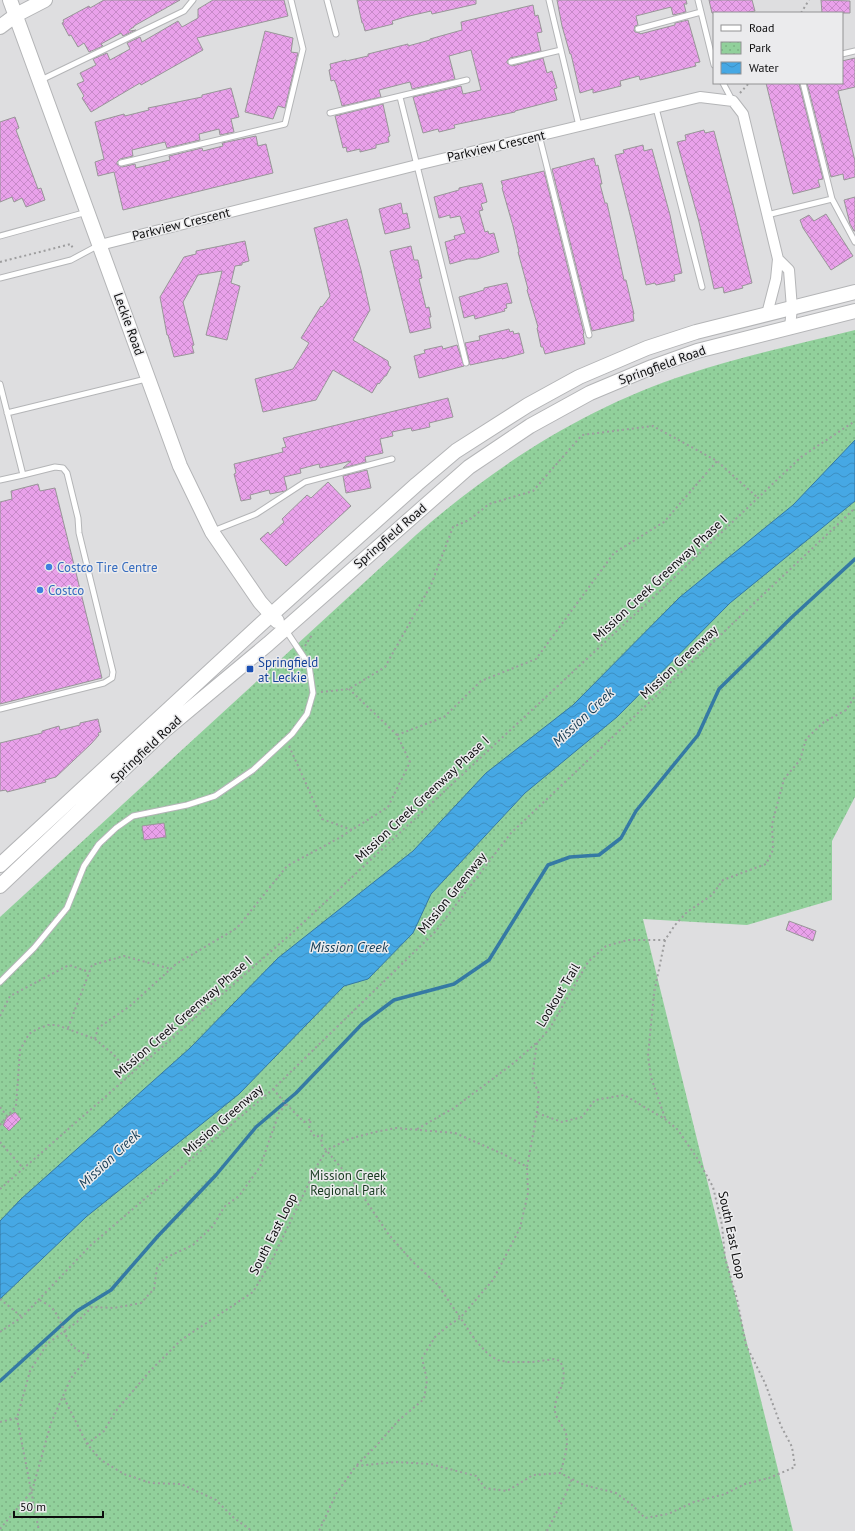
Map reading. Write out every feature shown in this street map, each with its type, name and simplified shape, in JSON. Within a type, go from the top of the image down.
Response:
[{"type":"main road","name":"Leckie Road","points":[[10,0],[180,466],[212,532],[260,602],[285,628]]},
{"type":"main road","points":[[0,27],[16,15],[45,0]]},
{"type":"main road","name":"Springfield Road","points":[[0,865],[271,614],[456,451],[528,405],[579,377],[646,348],[696,332],[855,292]]},
{"type":"main road","name":"Springfield Road","points":[[0,886],[166,729],[285,628],[469,467],[530,426],[590,393],[652,367],[697,350],[855,311]]},
{"type":"street","name":"Parkview Crescent","points":[[100,244],[417,165],[700,97],[733,101]]},
{"type":"street","points":[[733,101],[743,114],[778,258],[776,279],[767,314]]},
{"type":"street","points":[[778,258],[789,270],[792,308],[790,327]]},
{"type":"lane","points":[[40,81],[184,11],[193,0]]},
{"type":"lane","points":[[121,163],[284,124],[303,49],[291,0]]},
{"type":"lane","points":[[328,0],[336,34]]},
{"type":"lane","points":[[549,0],[579,126]]},
{"type":"lane","points":[[698,0],[713,61]]},
{"type":"lane","points":[[638,29],[701,12]]},
{"type":"lane","points":[[511,62],[561,50]]},
{"type":"lane","points":[[843,54],[855,51]]},
{"type":"lane","points":[[330,113],[467,80]]},
{"type":"lane","points":[[724,84],[733,101]]},
{"type":"lane","points":[[803,84],[832,199],[855,242]]},
{"type":"lane","points":[[400,97],[466,363]]},
{"type":"lane","points":[[656,108],[702,287]]},
{"type":"lane","points":[[539,136],[589,335]]},
{"type":"lane","points":[[767,215],[832,199]]},
{"type":"lane","points":[[0,236],[88,212]]},
{"type":"lane","points":[[0,278],[70,260],[100,244]]},
{"type":"lane","points":[[7,413],[148,378]]},
{"type":"lane","points":[[0,384],[23,475]]},
{"type":"lane","points":[[212,532],[256,514],[306,482],[392,459]]},
{"type":"lane","points":[[0,480],[55,467],[63,468],[67,473],[78,518],[78,533],[113,672],[112,678],[104,683],[0,709]]},
{"type":"lane","points":[[0,982],[34,948],[67,908],[84,866],[99,844],[116,828],[133,816],[187,805],[215,796],[253,770],[292,734],[306,714],[313,693],[308,664],[285,628]]},
{"type":"path","points":[[802,12],[809,0]]},
{"type":"path","points":[[0,262],[71,244],[75,258]]},
{"type":"path","name":"Mission Creek Greenway Phase I","points":[[0,1189],[292,933],[801,457],[855,421]]},
{"type":"path","points":[[313,693],[349,689],[385,667],[431,585],[453,527],[469,520],[489,504],[533,491],[582,435],[652,426],[717,461],[758,498]]},
{"type":"path","points":[[397,735],[444,716],[481,681],[536,659],[614,553],[664,522],[717,461]]},
{"type":"path","name":"Mission Greenway","points":[[0,1332],[22,1317],[91,1245],[273,1089],[435,932],[511,833],[855,508]]},
{"type":"path","points":[[95,1039],[98,1028],[130,1006],[176,964],[237,928],[287,866],[352,830],[388,807],[410,762],[397,735],[349,689]]},
{"type":"path","points":[[666,1119],[651,1077],[648,1056],[654,993],[665,940],[674,925],[687,912],[712,895],[723,880],[766,864],[773,850],[772,824],[784,779],[800,760],[806,739],[824,722],[846,710],[855,696]]},
{"type":"path","points":[[286,740],[322,819],[352,830]]},
{"type":"path","name":"Lookout Trail","points":[[537,1113],[539,1094],[532,1077],[537,1042],[550,1028],[588,962],[606,946],[628,940],[665,940]]},
{"type":"path","points":[[68,1028],[92,964],[124,956],[171,969]]},
{"type":"path","points":[[0,1016],[10,996],[69,964],[89,972]]},
{"type":"path","points":[[0,1125],[16,1106],[20,1050],[24,1041],[37,1029],[48,1025],[57,1025],[95,1039],[113,1054],[131,1074]]},
{"type":"path","points":[[416,1129],[454,1108],[515,1062],[537,1042]]},
{"type":"path","points":[[273,1089],[304,1122],[311,1119],[309,1128],[315,1137],[322,1135],[321,1144],[338,1166],[354,1183],[389,1235],[413,1262],[438,1285],[460,1318],[488,1354],[497,1360],[508,1362],[533,1362],[554,1359],[560,1361],[565,1376],[555,1410],[557,1418],[566,1433],[567,1440],[564,1462],[560,1473],[533,1475],[507,1491],[485,1488],[476,1476],[430,1464],[396,1462],[356,1466]]},
{"type":"path","name":"South East Loop","points":[[537,1113],[562,1122],[582,1117],[595,1100],[624,1095],[666,1119],[682,1135],[713,1187],[722,1225],[725,1258],[737,1299],[746,1345],[764,1383],[781,1426],[792,1447],[795,1467],[769,1478],[745,1484],[725,1494],[694,1502],[668,1514],[645,1518],[632,1505],[616,1493],[584,1485],[560,1473]]},
{"type":"path","points":[[39,1531],[17,1418],[30,1371],[47,1344],[66,1331],[92,1307],[114,1308],[141,1303],[146,1298],[154,1289],[157,1268],[165,1258],[193,1245],[214,1226],[224,1208],[239,1196],[260,1167],[279,1113],[286,1104]]},
{"type":"path","points":[[0,1107],[7,1116]]},
{"type":"path","points":[[319,1531],[336,1494],[356,1466],[399,1420],[424,1399],[427,1380],[422,1358],[435,1338],[448,1326],[460,1318],[493,1280],[520,1228],[528,1193],[527,1167],[537,1113]]},
{"type":"path","points":[[326,1150],[349,1140],[375,1132],[396,1128],[416,1129],[455,1133],[503,1154],[527,1167]]},
{"type":"path","points":[[0,1142],[23,1168]]},
{"type":"path","name":"South East Loop","points":[[87,1444],[104,1431],[114,1412],[150,1371],[182,1340],[253,1292],[271,1262],[326,1150]]},
{"type":"path","points":[[0,1299],[22,1317]]},
{"type":"path","points":[[0,1529],[32,1491],[51,1423],[64,1398],[71,1378],[90,1355],[79,1353],[71,1345],[66,1331],[52,1308],[39,1300]]},
{"type":"path","points":[[64,1398],[87,1444],[101,1460],[124,1474],[151,1483],[181,1484],[216,1500],[234,1518],[252,1531]]},
{"type":"path","points":[[0,1422],[17,1418]]},
{"type":"path","points":[[546,1531],[564,1498],[572,1479]]},
{"type":"green space","name":"Mission Creek Regional Park","points":[[855,330],[855,797],[832,841],[832,900],[747,925],[643,919],[793,1531],[0,1531],[0,917],[416,535],[446,509],[510,462],[578,421],[614,403],[650,388],[688,374],[771,350]]},
{"type":"water","name":"Mission Creek","points":[[855,440],[855,501],[730,603],[617,717],[525,793],[431,894],[413,933],[368,979],[344,986],[239,1094],[86,1217],[0,1299],[0,1221],[21,1199],[190,1048],[278,958],[413,851],[486,773],[573,705],[680,597],[793,505]]},
{"type":"building","points":[[104,0],[180,0],[129,30],[136,30],[123,36],[121,33],[101,44],[103,46],[89,52],[84,43],[78,47],[71,35],[69,36],[62,23],[64,22],[63,20]]},
{"type":"building","points":[[213,0],[284,0],[288,16],[197,38],[203,50],[141,85],[140,83],[91,112],[82,98],[84,96],[77,84],[84,81],[80,73],[96,65],[93,59],[107,53],[110,60],[130,49],[127,43],[140,37],[142,42],[178,21],[182,27],[198,18],[198,9]]},
{"type":"building","points":[[357,0],[476,0],[476,4],[432,14],[431,11],[405,17],[392,21],[393,24],[365,31]]},
{"type":"building","points":[[557,0],[686,0],[687,4],[684,4],[686,12],[673,15],[671,7],[636,16],[638,25],[635,26],[634,30],[640,34],[688,20],[700,62],[695,63],[696,66],[640,80],[639,76],[620,81],[621,86],[593,93],[593,89],[580,93],[571,54],[562,26]]},
{"type":"building","points":[[709,0],[752,0],[755,11],[713,12],[712,13]]},
{"type":"building","points":[[821,0],[850,1],[850,13],[822,12]]},
{"type":"building","points":[[533,5],[535,16],[538,15],[542,32],[537,33],[541,51],[510,58],[507,63],[512,66],[543,58],[547,73],[552,71],[557,88],[554,89],[557,100],[515,112],[454,125],[455,128],[439,132],[438,129],[423,133],[413,97],[461,86],[463,94],[481,90],[471,50],[449,56],[455,79],[412,89],[410,82],[379,90],[381,97],[342,106],[336,84],[334,80],[331,81],[329,70],[331,69],[330,64],[368,56],[368,54],[408,44],[408,46],[430,40],[462,30],[461,22]]},
{"type":"building","points":[[265,31],[293,38],[291,52],[298,53],[285,108],[278,106],[273,119],[245,112]]},
{"type":"building","points":[[855,58],[855,87],[838,91],[855,161],[855,177],[844,180],[843,174],[831,177],[807,84],[843,84],[843,61]]},
{"type":"building","points":[[766,84],[799,84],[823,179],[818,180],[820,187],[793,194]]},
{"type":"building","points":[[231,88],[239,117],[231,119],[234,132],[220,135],[219,129],[199,134],[200,140],[167,148],[165,142],[132,150],[133,156],[120,159],[117,164],[122,167],[135,164],[136,168],[170,160],[169,156],[202,148],[203,151],[223,146],[222,143],[256,136],[258,146],[266,144],[273,173],[123,210],[114,172],[98,176],[95,162],[104,159],[95,122],[124,114],[125,116],[149,110],[148,108],[202,97],[202,95]]},
{"type":"building","points":[[383,104],[390,136],[388,137],[389,142],[376,145],[376,148],[360,152],[360,149],[347,152],[346,147],[343,148],[335,116]]},
{"type":"building","points":[[15,117],[19,128],[16,130],[38,189],[41,188],[45,200],[26,207],[22,198],[14,202],[12,197],[0,202],[0,122]]},
{"type":"building","points":[[704,130],[705,133],[714,131],[752,283],[742,286],[743,288],[724,293],[723,287],[714,289],[699,222],[677,142],[686,140],[685,135]]},
{"type":"building","points":[[643,145],[644,151],[652,149],[670,215],[682,273],[674,275],[675,281],[656,285],[655,283],[646,285],[615,155],[624,153],[623,150]]},
{"type":"building","points":[[594,158],[596,166],[598,165],[602,184],[600,184],[605,203],[607,203],[624,280],[626,280],[634,314],[634,321],[592,331],[552,169]]},
{"type":"building","points":[[544,171],[584,333],[585,344],[545,354],[543,347],[541,347],[538,327],[527,290],[513,226],[501,181]]},
{"type":"building","points":[[482,183],[487,202],[481,204],[483,210],[479,211],[485,232],[488,231],[489,234],[494,233],[499,252],[477,259],[468,259],[450,264],[445,242],[455,239],[454,236],[465,233],[460,216],[450,218],[450,215],[439,218],[434,197],[459,190],[459,188]]},
{"type":"building","points":[[855,197],[854,231],[850,224],[844,200]]},
{"type":"building","points":[[401,203],[403,214],[407,213],[410,228],[385,234],[379,209]]},
{"type":"building","points":[[826,214],[853,256],[831,270],[803,228],[800,220],[809,215],[814,221]]},
{"type":"building","points":[[347,219],[370,310],[353,340],[388,361],[389,366],[391,367],[386,376],[379,384],[378,383],[372,393],[333,370],[316,400],[263,412],[255,379],[293,369],[309,343],[301,338],[321,306],[322,307],[330,296],[314,228]]},
{"type":"building","points":[[245,241],[249,261],[242,263],[242,265],[235,266],[231,283],[240,286],[227,340],[206,335],[222,271],[198,275],[183,302],[194,345],[192,346],[194,353],[174,357],[167,335],[160,297],[184,257],[196,254],[196,251]]},
{"type":"building","points":[[411,246],[414,260],[418,260],[422,278],[419,279],[426,308],[429,307],[431,328],[410,333],[390,251]]},
{"type":"building","points":[[507,283],[512,303],[506,304],[507,308],[504,309],[505,311],[475,319],[474,315],[464,318],[459,297],[484,290],[484,288]]},
{"type":"building","points":[[509,329],[510,332],[513,331],[514,334],[519,333],[524,353],[470,365],[465,343],[480,340],[479,336]]},
{"type":"building","points":[[457,345],[464,366],[419,378],[414,356],[425,353],[424,350],[442,346],[443,349]]},
{"type":"building","points":[[448,398],[453,417],[429,423],[430,427],[412,431],[411,428],[392,432],[393,436],[380,439],[383,453],[365,457],[366,462],[343,468],[351,461],[320,468],[319,464],[300,469],[301,473],[284,477],[287,489],[285,491],[270,494],[269,490],[250,495],[251,499],[241,501],[234,474],[236,473],[234,464],[283,452],[282,448],[286,447],[283,438]]},
{"type":"building","points":[[367,470],[371,488],[346,493],[343,476]]},
{"type":"building","points":[[328,482],[351,506],[286,566],[260,539],[268,532],[270,535],[284,522],[282,519],[307,495],[311,498]]},
{"type":"building","name":"Costco","points":[[38,484],[40,491],[55,488],[102,678],[0,704],[0,502],[12,499],[11,491]]},
{"type":"building","points":[[98,719],[101,732],[98,733],[99,735],[56,777],[45,780],[46,782],[7,792],[6,790],[0,791],[0,743],[42,733],[42,731],[59,726],[60,730]]},
{"type":"building","points":[[164,823],[166,837],[144,840],[142,826]]},
{"type":"building","points":[[789,921],[816,931],[813,941],[786,930]]},
{"type":"building","points":[[15,1112],[21,1119],[9,1131],[3,1125],[7,1117]]},
{"type":"waterway","points":[[0,1381],[77,1311],[111,1290],[158,1236],[216,1175],[256,1127],[296,1093],[362,1024],[394,1000],[454,984],[489,960],[548,865],[570,857],[599,855],[621,838],[636,811],[698,735],[719,689],[792,617],[855,559]]},
{"type":"place","name":"Costco Tire Centre","points":[[49,567]]},
{"type":"place","name":"Costco","points":[[40,590]]},
{"type":"place","name":"Springfield at Leckie","points":[[250,669]]}]
